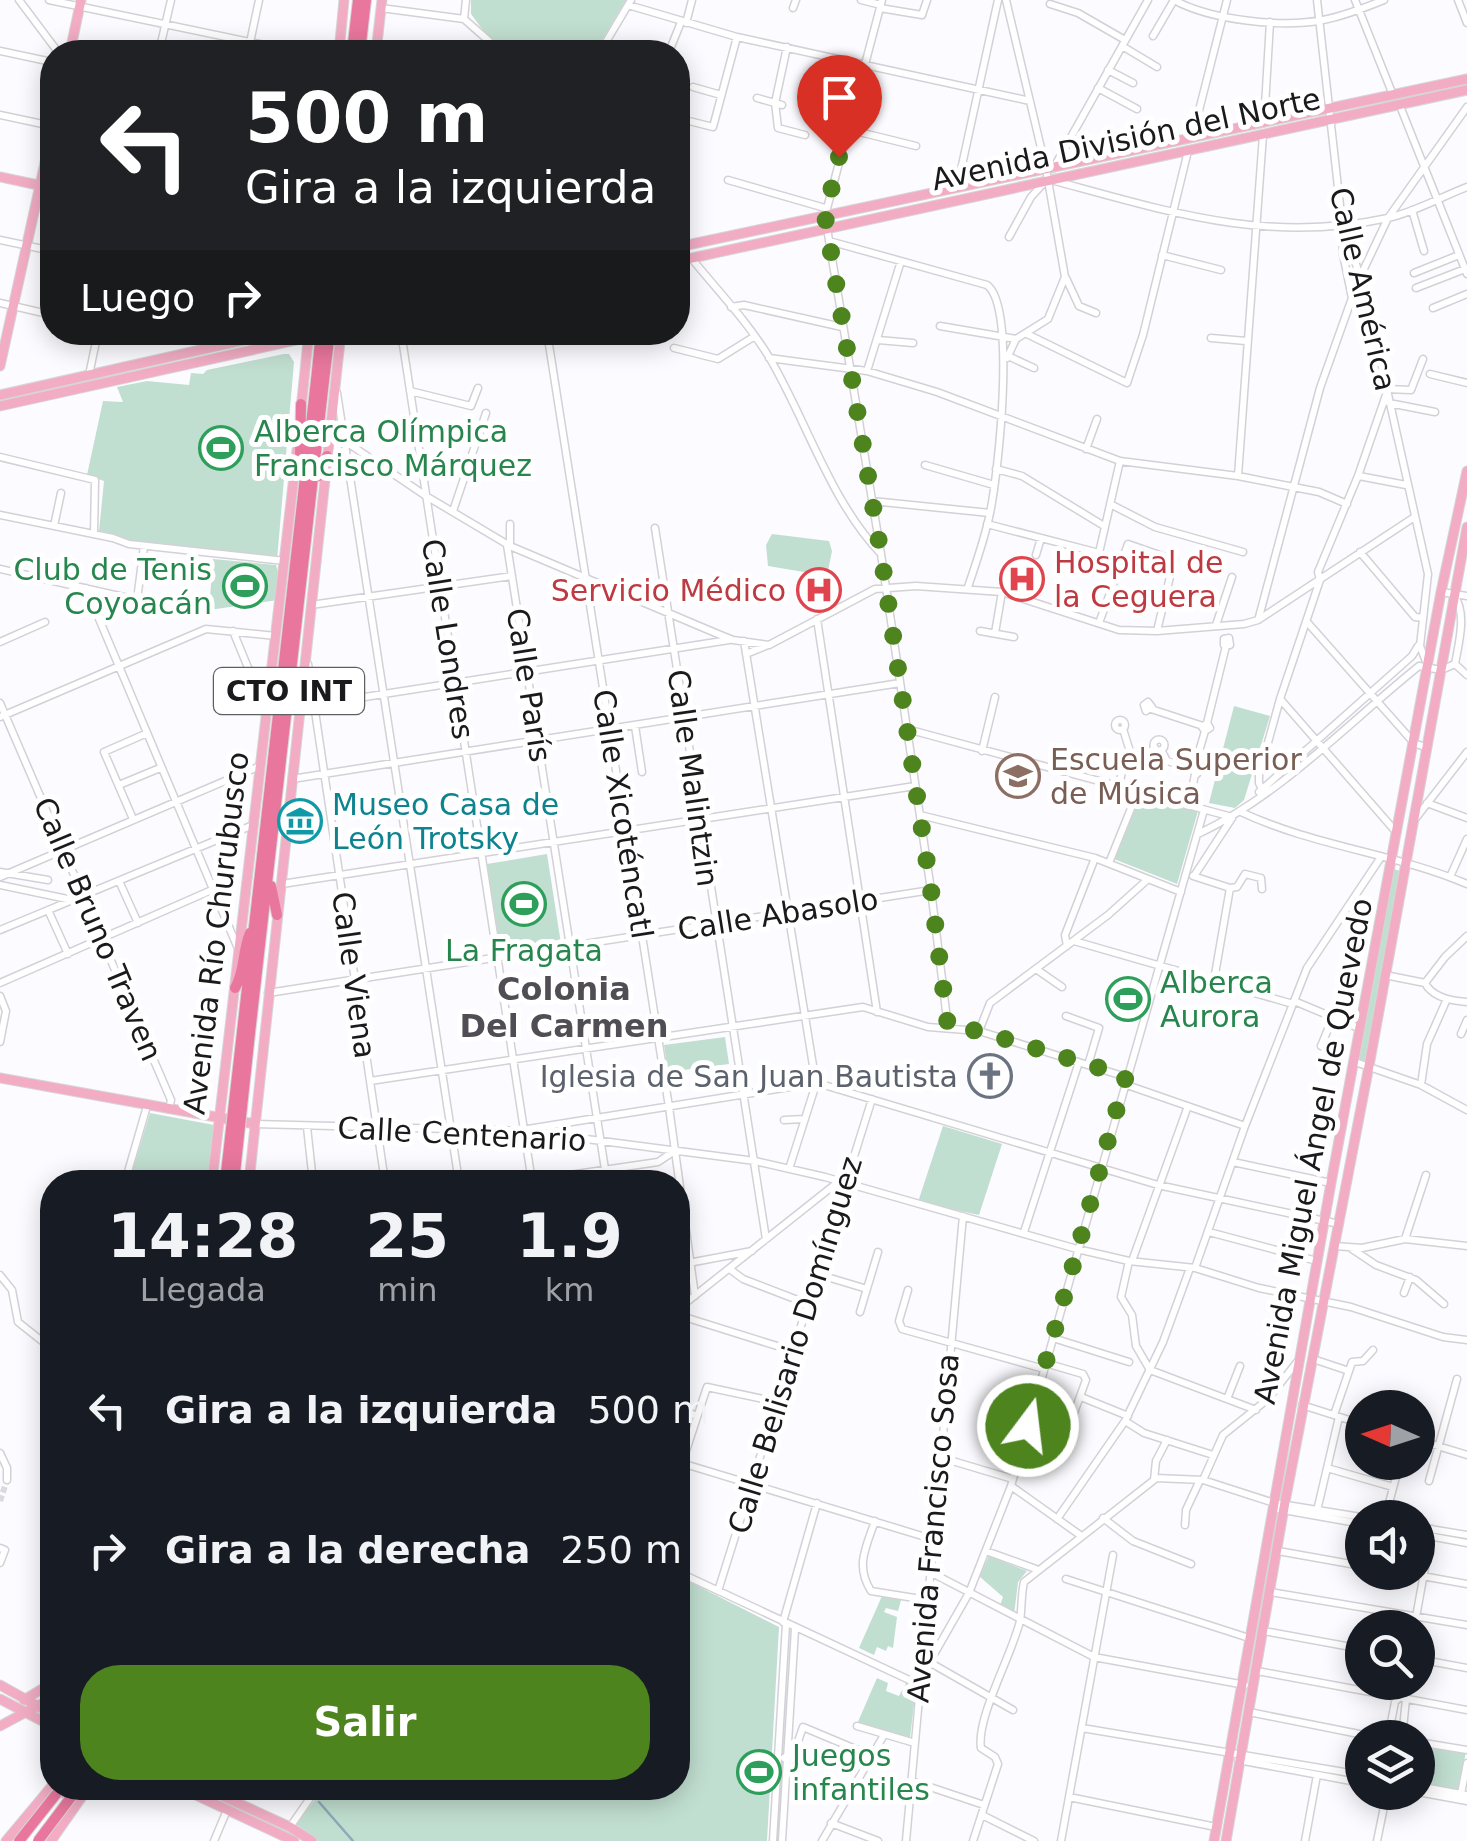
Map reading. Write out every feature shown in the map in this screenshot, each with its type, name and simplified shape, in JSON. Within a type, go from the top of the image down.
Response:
[{"type":"highway","points":[[353,40],[358,0]]},
{"type":"highway","points":[[361,40],[366,0]]},
{"type":"highway","name":"CTO INT","points":[[227,1170],[269,868],[325,380],[326,345]]},
{"type":"highway","name":"CTO INT","points":[[235,1170],[254,923],[302,504],[325,380]]},
{"type":"highway","points":[[302,404],[298,488],[302,504]]},
{"type":"highway","points":[[305,555],[312,542],[320,470],[327,456]]},
{"type":"highway","points":[[269,868],[277,915]]},
{"type":"highway","points":[[235,988],[241,979],[244,946],[254,923]]},
{"type":"highway","points":[[20,1841],[51,1800]]},
{"type":"highway","points":[[38,1841],[69,1800]]},
{"type":"main road","points":[[340,40],[344,0]]},
{"type":"main road","points":[[72,40],[80,3]]},
{"type":"main road","points":[[378,40],[382,4]]},
{"type":"main road","name":"Avenida División del Norte","points":[[691,258],[826,229],[1192,138],[1467,80]]},
{"type":"main road","name":"Avenida División del Norte","points":[[690,242],[825,212],[1188,151],[1467,90]]},
{"type":"main road","points":[[0,177],[40,186]]},
{"type":"main road","points":[[0,366],[40,190]]},
{"type":"main road","points":[[0,395],[225,345]]},
{"type":"main road","points":[[0,406],[264,345]]},
{"type":"main road","name":"Avenida Río Churubusco","points":[[214,1170],[286,562],[307,345]]},
{"type":"main road","name":"Avenida Río Churubusco","points":[[250,1170],[330,431],[325,380],[338,345]]},
{"type":"main road","points":[[307,352],[316,359],[335,361]]},
{"type":"main road","points":[[306,365],[316,359]]},
{"type":"main road","points":[[12,403],[8,396],[37,388]]},
{"type":"main road","name":"Avenida Miguel Ángel de Quevedo","points":[[1214,1841],[1249,1638],[1304,1406],[1369,1066],[1425,747],[1442,588],[1467,471]]},
{"type":"main road","name":"Avenida Miguel Ángel de Quevedo","points":[[1226,1841],[1278,1552],[1292,1403],[1331,1182],[1414,743],[1455,591],[1466,532]]},
{"type":"main road","points":[[1442,588],[1455,591]]},
{"type":"main road","points":[[0,1078],[147,1106],[170,1105],[219,1120],[255,1124]]},
{"type":"main road","points":[[215,1158],[224,1150],[236,1149],[242,1151],[250,1165]]},
{"type":"main road","points":[[0,1686],[40,1708]]},
{"type":"main road","points":[[24,1698],[40,1690]]},
{"type":"main road","points":[[24,1698],[26,1712]]},
{"type":"main road","points":[[0,1699],[40,1720]]},
{"type":"main road","points":[[0,1726],[40,1704]]},
{"type":"main road","points":[[6,1841],[48,1800]]},
{"type":"main road","points":[[71,1800],[72,1811]]},
{"type":"main road","points":[[50,1841],[80,1800]]},
{"type":"main road","points":[[208,1800],[288,1836],[312,1841]]},
{"type":"main road","points":[[226,1800],[288,1836]]},
{"type":"street","points":[[19,0],[49,40]]},
{"type":"street","points":[[48,0],[80,3],[241,40]]},
{"type":"street","points":[[162,40],[170,0]]},
{"type":"street","points":[[250,40],[259,0]]},
{"type":"street","points":[[464,19],[466,0]]},
{"type":"street","points":[[675,40],[692,0]]},
{"type":"street","points":[[862,0],[922,15],[927,0]]},
{"type":"street","points":[[956,188],[998,0]]},
{"type":"street","points":[[1006,0],[1049,172],[1065,277],[1079,306],[1096,313]]},
{"type":"street","points":[[1008,237],[1148,0]]},
{"type":"street","points":[[1153,36],[1174,0],[1190,9],[1270,22],[1320,21],[1384,0]]},
{"type":"street","points":[[1192,138],[1227,0]]},
{"type":"street","name":"Calle América","points":[[1318,0],[1342,223],[1365,291],[1428,574],[1420,640],[1421,655],[1434,669]]},
{"type":"street","points":[[1355,0],[1393,95]]},
{"type":"street","points":[[1458,0],[1467,23]]},
{"type":"street","points":[[607,40],[629,3],[738,37],[1030,100]]},
{"type":"street","points":[[382,4],[464,19],[488,40]]},
{"type":"street","points":[[881,4],[825,212],[826,229],[881,554],[948,1027]]},
{"type":"street","points":[[1050,4],[1078,13],[1157,67]]},
{"type":"street","points":[[1264,123],[1270,22]]},
{"type":"street","points":[[690,121],[713,127],[738,37]]},
{"type":"street","points":[[787,47],[778,128],[805,135]]},
{"type":"street","points":[[0,50],[40,59]]},
{"type":"street","points":[[1108,70],[1133,83]]},
{"type":"street","points":[[693,87],[721,94]]},
{"type":"street","points":[[1098,88],[1138,110]]},
{"type":"street","points":[[758,98],[778,104]]},
{"type":"street","points":[[1400,106],[1466,271],[1416,288]]},
{"type":"street","points":[[1360,276],[1388,218],[1467,108]]},
{"type":"street","points":[[0,115],[40,125]]},
{"type":"street","points":[[847,129],[916,146]]},
{"type":"street","points":[[1238,476],[1263,135]]},
{"type":"street","points":[[1027,334],[1127,383],[1188,151]]},
{"type":"street","points":[[1049,172],[1207,221],[1300,228],[1388,218],[1467,186]]},
{"type":"street","points":[[728,180],[825,212]]},
{"type":"street","points":[[1412,210],[1424,251]]},
{"type":"street","points":[[1258,620],[1320,388],[1352,298],[1343,254],[1342,223]]},
{"type":"street","points":[[0,240],[40,249]]},
{"type":"street","points":[[828,241],[987,285],[997,296],[1006,360],[996,469],[990,513],[968,588]]},
{"type":"street","points":[[1414,273],[1460,255]]},
{"type":"street","points":[[1162,256],[1221,270]]},
{"type":"street","points":[[691,258],[755,336],[830,477],[881,554]]},
{"type":"street","points":[[867,370],[901,261]]},
{"type":"street","points":[[940,326],[1016,339],[1048,319],[1065,277]]},
{"type":"street","points":[[1352,298],[1365,291]]},
{"type":"street","points":[[1433,308],[1467,294]]},
{"type":"street","points":[[0,303],[40,312]]},
{"type":"street","points":[[732,307],[742,304],[843,327]]},
{"type":"street","points":[[674,348],[718,359],[755,336]]},
{"type":"street","points":[[1211,338],[1246,341]]},
{"type":"street","points":[[1006,360],[1016,339]]},
{"type":"street","points":[[878,340],[913,343]]},
{"type":"street","points":[[89,377],[95,345]]},
{"type":"street","name":"Calle Londres","points":[[403,345],[530,1170]]},
{"type":"street","name":"Calle Xicoténcatl","points":[[548,345],[677,1170]]},
{"type":"street","points":[[769,358],[867,370],[1120,461],[1238,476],[1319,492],[1346,504]]},
{"type":"street","points":[[1262,792],[1259,774],[1320,580],[1318,572],[1358,476],[1386,391],[1412,390],[1423,359]]},
{"type":"street","points":[[1006,360],[1034,368]]},
{"type":"street","points":[[1430,374],[1467,383]]},
{"type":"street","points":[[325,380],[343,439],[457,1170]]},
{"type":"street","points":[[410,391],[471,406],[478,388]]},
{"type":"street","points":[[1389,404],[1435,412]]},
{"type":"street","points":[[454,509],[486,413]]},
{"type":"street","points":[[1086,449],[1097,419]]},
{"type":"street","points":[[330,431],[508,545],[733,640]]},
{"type":"street","points":[[0,457],[96,480],[94,534]]},
{"type":"street","points":[[987,524],[1099,552],[1120,461]]},
{"type":"street","points":[[925,465],[994,485]]},
{"type":"street","points":[[996,469],[1022,476],[1104,526]]},
{"type":"street","points":[[1358,476],[1406,485]]},
{"type":"street","points":[[54,526],[61,493]]},
{"type":"street","points":[[872,501],[990,513]]},
{"type":"street","points":[[1110,504],[1154,527],[1243,552]]},
{"type":"street","points":[[0,514],[144,546],[286,562]]},
{"type":"street","points":[[746,654],[858,596],[884,588],[1002,592],[1119,630],[1244,624],[1258,620],[1414,518]]},
{"type":"street","name":"Calle París","points":[[510,524],[512,576],[605,1170]]},
{"type":"street","name":"Calle Malintzin","points":[[655,528],[766,1239]]},
{"type":"street","points":[[1036,555],[1040,538]]},
{"type":"street","points":[[1100,623],[1128,544],[1174,560],[1158,631]]},
{"type":"street","points":[[137,600],[144,546]]},
{"type":"street","points":[[1360,552],[1414,617],[1424,618]]},
{"type":"street","points":[[0,569],[137,600],[170,612],[200,607]]},
{"type":"street","name":"Calle América","points":[[1428,574],[1442,588]]},
{"type":"street","points":[[311,605],[512,576]]},
{"type":"street","points":[[1216,625],[1232,576]]},
{"type":"street","points":[[86,588],[240,951]]},
{"type":"street","points":[[1426,603],[1442,588]]},
{"type":"street","points":[[1455,591],[1467,596]]},
{"type":"street","points":[[1455,591],[1466,616],[1455,664]]},
{"type":"street","points":[[995,633],[1002,592]]},
{"type":"street","points":[[817,619],[877,1012]]},
{"type":"street","points":[[1306,621],[1414,743],[1425,747]]},
{"type":"street","points":[[0,642],[44,622]]},
{"type":"street","points":[[3,716],[206,629],[277,636]]},
{"type":"street","points":[[980,630],[1014,637]]},
{"type":"street","points":[[233,631],[268,716]]},
{"type":"street","points":[[301,707],[733,640],[769,645]]},
{"type":"street","points":[[1198,833],[1241,812],[1315,740],[1412,656],[1420,640]]},
{"type":"street","points":[[744,641],[816,1084],[790,1169]]},
{"type":"street","points":[[1189,806],[1194,769],[1226,646]]},
{"type":"street","name":"Calle Viena","points":[[307,649],[322,774],[383,1170]]},
{"type":"street","points":[[1262,792],[1322,748],[1418,666],[1434,669],[1455,664]]},
{"type":"street","points":[[1455,664],[1467,675]]},
{"type":"street","points":[[292,779],[900,683]]},
{"type":"street","points":[[982,751],[995,697]]},
{"type":"street","points":[[1280,698],[1398,834]]},
{"type":"street","name":"Calle Bruno Traven","points":[[0,702],[170,1105]]},
{"type":"street","points":[[1151,709],[1205,727]]},
{"type":"street","points":[[635,726],[642,772]]},
{"type":"street","points":[[907,729],[1232,817]]},
{"type":"street","points":[[1122,729],[1133,761]]},
{"type":"street","points":[[134,819],[104,752],[145,734]]},
{"type":"street","points":[[1118,787],[1123,770],[1158,749],[1167,761],[1194,769]]},
{"type":"street","points":[[1411,824],[1467,752]]},
{"type":"street","points":[[3,874],[262,766]]},
{"type":"street","points":[[119,785],[160,768]]},
{"type":"street","points":[[280,884],[915,786]]},
{"type":"street","points":[[1109,863],[1138,791]]},
{"type":"street","points":[[1427,802],[1467,818]]},
{"type":"street","points":[[1190,876],[1204,810]]},
{"type":"street","points":[[1241,812],[1302,834],[1404,860],[1467,884]]},
{"type":"street","points":[[920,815],[1095,858],[1180,894]]},
{"type":"street","points":[[690,1578],[795,1629],[921,1681],[968,1593],[1012,1482],[1180,894],[1232,817]]},
{"type":"street","points":[[0,930],[254,824]]},
{"type":"street","points":[[1450,877],[1467,839]]},
{"type":"street","points":[[1057,1519],[1126,1418],[1150,1370],[1209,1232],[1244,1126],[1316,951],[1381,857]]},
{"type":"street","points":[[1095,858],[1066,936],[1070,943],[1293,1003],[1361,1029]]},
{"type":"street","points":[[3,874],[48,880]]},
{"type":"street","points":[[1190,876],[1230,888],[1236,887],[1245,874],[1260,878],[1262,889]]},
{"type":"street","points":[[119,881],[138,923]]},
{"type":"street","points":[[979,1031],[990,1003],[1146,881]]},
{"type":"street","points":[[0,885],[72,900]]},
{"type":"street","points":[[1214,980],[1230,888]]},
{"type":"street","points":[[0,983],[214,890]]},
{"type":"street","name":"Calle Abasolo","points":[[268,993],[931,890]]},
{"type":"street","points":[[48,910],[68,954]]},
{"type":"street","points":[[1425,982],[1467,936]]},
{"type":"street","points":[[1036,969],[1062,987]]},
{"type":"street","points":[[1385,975],[1425,982]]},
{"type":"street","points":[[1425,982],[1430,991],[1467,1002]]},
{"type":"street","points":[[0,996],[6,1012],[0,1042]]},
{"type":"street","points":[[1421,1084],[1428,1044],[1447,999]]},
{"type":"street","points":[[370,1082],[863,1007],[928,1027],[979,1031],[1084,1063],[1244,1126]]},
{"type":"street","points":[[1024,1232],[1049,1155],[1099,1028],[1066,1016]]},
{"type":"street","points":[[1321,1046],[1332,1017]]},
{"type":"street","points":[[1461,1034],[1467,1020]]},
{"type":"street","points":[[1355,1062],[1421,1084],[1467,1110]]},
{"type":"street","points":[[525,1131],[539,1125],[816,1084],[1158,1185],[1339,1224]]},
{"type":"street","name":"Calle Belisario Domínguez","points":[[718,1591],[842,1182],[872,1099]]},
{"type":"street","points":[[128,1170],[147,1106]]},
{"type":"street","points":[[1188,1106],[1121,1297],[1132,1315],[1136,1346],[1150,1370],[1256,1410]]},
{"type":"street","points":[[784,1120],[805,1120]]},
{"type":"street","name":"Calle Centenario","points":[[255,1124],[525,1131],[755,1161],[1077,1249],[1131,1261],[1192,1268],[1467,1340]]},
{"type":"street","points":[[1316,1125],[1342,1132]]},
{"type":"street","points":[[307,1127],[312,1170]]},
{"type":"street","points":[[651,1148],[651,1163]]},
{"type":"street","points":[[605,1170],[651,1163],[674,1151]]},
{"type":"street","points":[[1233,1162],[1331,1182]]},
{"type":"street","points":[[1405,1239],[1426,1175]]},
{"type":"street","points":[[690,1301],[842,1182]]},
{"type":"street","name":"Avenida Francisco Sosa","points":[[906,1841],[963,1216]]},
{"type":"street","points":[[1209,1232],[1317,1260]]},
{"type":"street","points":[[1335,1246],[1352,1248],[1405,1239],[1467,1246]]},
{"type":"street","points":[[1352,1248],[1376,1265],[1410,1277],[1444,1304]]},
{"type":"street","points":[[690,1262],[753,1250]]},
{"type":"street","points":[[860,1312],[878,1252]]},
{"type":"street","name":"Calle Xicoténcatl","points":[[690,1262],[695,1296]]},
{"type":"street","points":[[731,1270],[743,1279],[808,1304]]},
{"type":"street","points":[[817,1274],[867,1289]]},
{"type":"street","points":[[0,1275],[12,1290],[18,1322],[40,1339]]},
{"type":"street","points":[[1404,1293],[1410,1277]]},
{"type":"street","points":[[908,1290],[899,1321],[902,1329],[1084,1375],[1081,1397],[1064,1440],[1028,1426]]},
{"type":"street","points":[[690,1316],[793,1351]]},
{"type":"street","points":[[1053,1338],[1128,1362]]},
{"type":"street","points":[[1317,1512],[1336,1416],[1354,1360],[1364,1361],[1373,1350]]},
{"type":"street","points":[[1185,1525],[1186,1510],[1223,1435],[1280,1387],[1300,1358]]},
{"type":"street","points":[[1312,1359],[1350,1372]]},
{"type":"street","points":[[1226,1398],[1240,1366]]},
{"type":"street","points":[[1435,1462],[1457,1379]]},
{"type":"street","points":[[690,1435],[708,1387],[777,1402]]},
{"type":"street","points":[[1081,1397],[1126,1418],[1144,1432],[1213,1455]]},
{"type":"street","points":[[1292,1403],[1345,1419]]},
{"type":"street","points":[[690,1413],[697,1416]]},
{"type":"street","points":[[1156,1478],[1156,1461],[1166,1440]]},
{"type":"street","points":[[1435,1445],[1467,1455]]},
{"type":"street","points":[[1,1454],[7,1480]]},
{"type":"street","points":[[939,1457],[1012,1482],[1080,1535]]},
{"type":"street","points":[[1156,1461],[1174,1478]]},
{"type":"street","points":[[690,1466],[932,1540]]},
{"type":"street","points":[[1326,1468],[1393,1486]]},
{"type":"street","points":[[973,1841],[998,1764],[981,1748],[979,1728],[994,1697],[1020,1620],[1024,1582],[1036,1570],[1156,1478],[1202,1480],[1281,1505],[1345,1519]]},
{"type":"street","points":[[1389,1500],[1395,1480]]},
{"type":"street","points":[[782,1841],[784,1623],[817,1504]]},
{"type":"street","points":[[1317,1512],[1345,1515]]},
{"type":"street","points":[[1103,1518],[1132,1541],[1192,1564]]},
{"type":"street","points":[[875,1522],[861,1562],[868,1587],[871,1591],[927,1600]]},
{"type":"street","points":[[1435,1534],[1467,1539]]},
{"type":"street","points":[[0,1548],[4,1550],[0,1562]]},
{"type":"street","points":[[986,1551],[1036,1570]]},
{"type":"street","points":[[1278,1552],[1345,1563]]},
{"type":"street","points":[[1061,1841],[1112,1555]]},
{"type":"street","points":[[930,1572],[1094,1657],[1254,1687]]},
{"type":"street","points":[[1435,1578],[1467,1584]]},
{"type":"street","points":[[1066,1579],[1249,1638]]},
{"type":"street","points":[[1270,1592],[1380,1610]]},
{"type":"street","points":[[1435,1619],[1467,1625]]},
{"type":"street","points":[[772,1841],[795,1629]]},
{"type":"street","points":[[1264,1631],[1345,1646]]},
{"type":"street","points":[[930,1662],[1014,1710]]},
{"type":"street","points":[[1435,1662],[1467,1668]]},
{"type":"street","points":[[1256,1671],[1345,1686]]},
{"type":"street","points":[[1421,1700],[1467,1710]]},
{"type":"street","points":[[1249,1712],[1345,1731]]},
{"type":"street","points":[[858,1726],[916,1744]]},
{"type":"street","points":[[781,1758],[795,1750],[803,1727],[872,1756]]},
{"type":"street","points":[[1082,1728],[1345,1777]]},
{"type":"street","points":[[822,1841],[884,1735]]},
{"type":"street","points":[[1435,1745],[1467,1750]]},
{"type":"street","points":[[1241,1757],[1345,1776]]},
{"type":"street","points":[[1435,1792],[1465,1796],[1467,1763]]},
{"type":"street","points":[[1305,1841],[1317,1775]]},
{"type":"street","points":[[912,1781],[984,1805]]},
{"type":"street","points":[[1069,1797],[1216,1827]]},
{"type":"street","points":[[288,1836],[310,1800]]},
{"type":"street","points":[[214,1841],[227,1809]]},
{"type":"street","points":[[1378,1841],[1384,1810]]},
{"type":"street","points":[[984,1816],[1034,1841]]},
{"type":"street","points":[[831,1824],[878,1841]]},
{"type":"green space","points":[[471,0],[626,0],[602,40],[490,40],[471,14]]},
{"type":"green space","points":[[289,354],[294,362],[277,560],[130,542],[99,531],[104,481],[87,475],[103,401],[123,402],[117,387],[147,381],[189,385],[191,373],[203,374]]},
{"type":"green space","points":[[772,534],[829,541],[832,551],[828,571],[822,575],[768,566],[766,545]]},
{"type":"green space","name":"Club de Tenis Coyoacán","points":[[213,559],[276,565],[278,600],[209,610]]},
{"type":"green space","points":[[1234,706],[1270,716],[1244,800],[1235,808],[1209,803]]},
{"type":"green space","points":[[1140,795],[1198,811],[1177,884],[1114,859]]},
{"type":"green space","name":"La Fragata","points":[[547,854],[561,944],[501,954],[487,864]]},
{"type":"green space","points":[[1394,869],[1400,871],[1367,1062],[1359,1060]]},
{"type":"green space","points":[[725,1037],[729,1064],[668,1072],[664,1045]]},
{"type":"green space","points":[[150,1113],[214,1125],[209,1170],[133,1170]]},
{"type":"green space","points":[[943,1126],[1002,1144],[979,1215],[918,1202]]},
{"type":"green space","points":[[989,1556],[1027,1571],[1018,1582],[1014,1615],[999,1608],[1003,1597],[979,1576]]},
{"type":"green space","points":[[690,1582],[779,1627],[767,1841],[318,1841],[296,1824],[315,1800],[690,1800]]},
{"type":"green space","points":[[882,1596],[901,1600],[898,1611],[886,1608],[884,1612],[897,1617],[893,1648],[888,1646],[886,1651],[877,1647],[874,1655],[859,1648]]},
{"type":"green space","points":[[877,1678],[888,1683],[886,1691],[899,1696],[906,1683],[916,1687],[910,1738],[857,1724]]},
{"type":"green space","points":[[1435,1746],[1466,1751],[1459,1790],[1435,1785]]},
{"type":"waterway","points":[[319,1802],[353,1841]]},
{"type":"tunnel","points":[[0,1501],[7,1480]]},
{"type":"place","name":"Alberca Olímpica Francisco Márquez","points":[[221,448]]},
{"type":"place","name":"Hospital de la Ceguera","points":[[1022,579]]},
{"type":"place","name":"Club de Tenis Coyoacán","points":[[245,586]]},
{"type":"place","name":"Servicio Médico","points":[[819,590]]},
{"type":"place","name":"Escuela Superior de Música","points":[[1018,776]]},
{"type":"place","name":"Museo Casa de León Trotsky","points":[[300,821]]},
{"type":"place","name":"La Fragata","points":[[524,904]]},
{"type":"place","name":"Alberca Aurora","points":[[1128,999]]},
{"type":"place","name":"Iglesia de San Juan Bautista","points":[[990,1076]]},
{"type":"place","name":"Juegos infantiles","points":[[759,1772]]},
{"type":"district","name":"Colonia Del Carmen","points":[[564,1008]]},
{"type":"route","points":[[839,157],[825,216],[881,554],[948,1027],[979,1031],[1126,1076],[1028,1426]]}]
